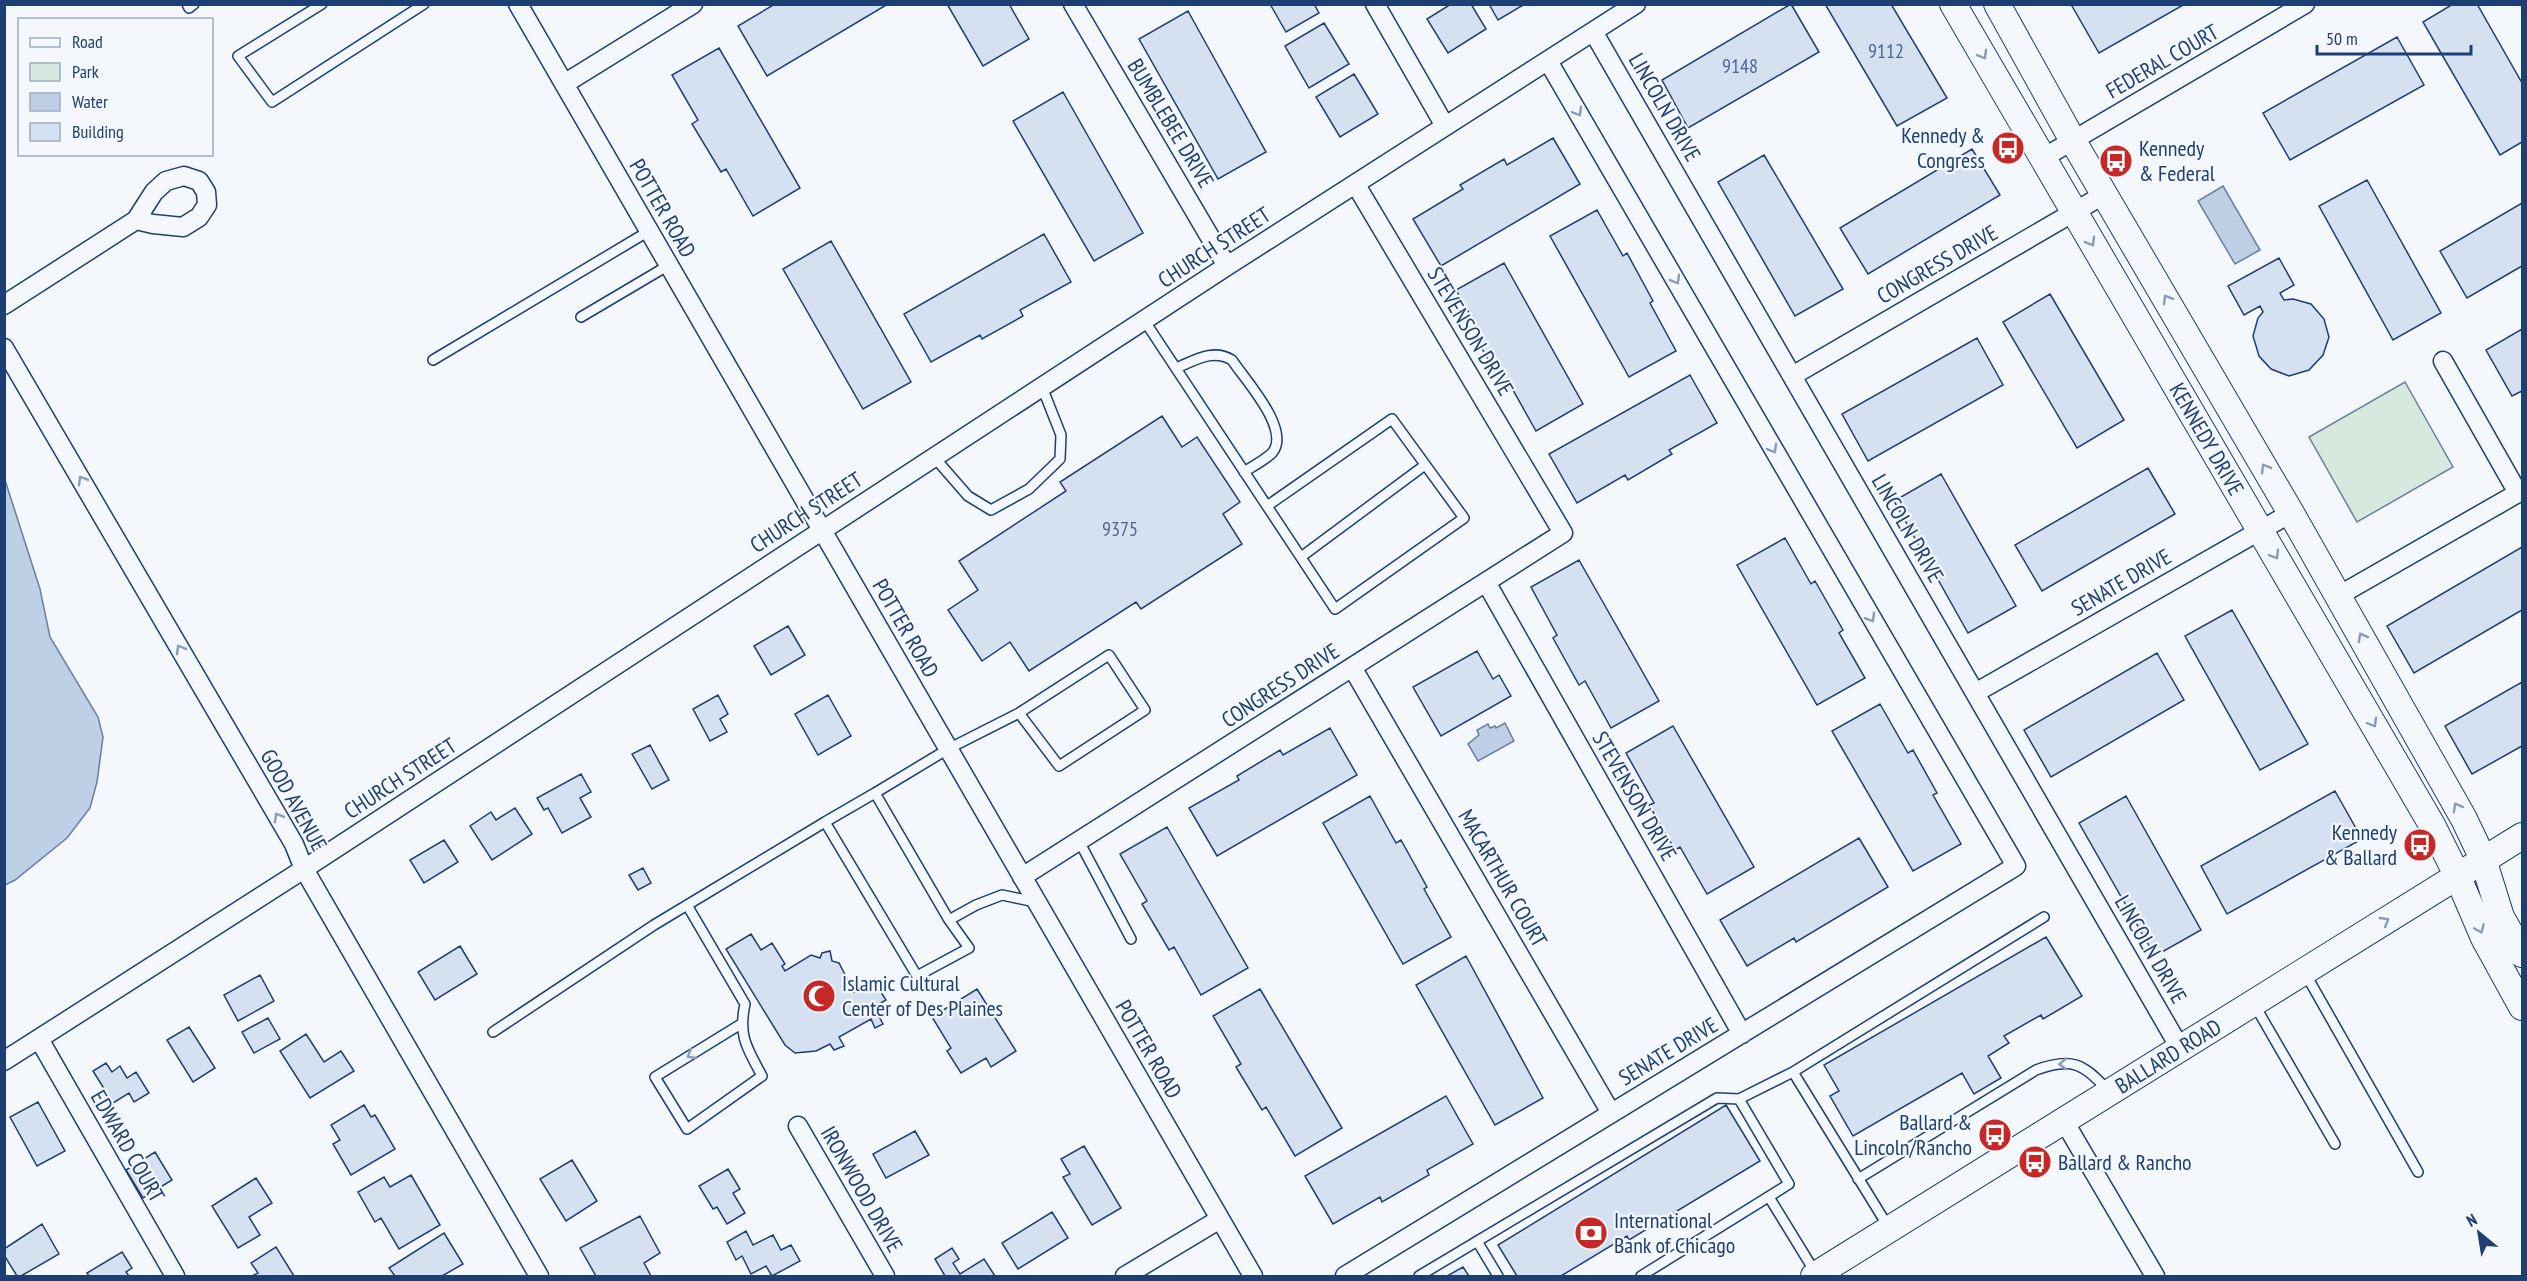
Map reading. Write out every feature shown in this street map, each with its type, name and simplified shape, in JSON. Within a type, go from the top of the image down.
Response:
[{"type":"street","name":"POTTER ROAD","points":[[518,4],[1253,1276]]},
{"type":"street","points":[[564,84],[673,10],[693,4]]},
{"type":"street","name":"BUMBLEBEE DRIVE","points":[[1073,4],[1227,266]]},
{"type":"street","points":[[1375,4],[1445,126]]},
{"type":"street","name":"CHURCH STREET","points":[[4,1061],[304,869],[1227,266],[1636,4]]},
{"type":"street","name":"KENNEDY DRIVE","points":[[1953,4],[2432,825],[2457,875],[2484,938],[2523,1007]]},
{"type":"street","name":"KENNEDY DRIVE","points":[[1996,4],[2073,141],[2291,513],[2464,819],[2483,859],[2501,917],[2523,954]]},
{"type":"street","name":"FEDERAL COURT","points":[[2043,158],[2305,4]]},
{"type":"street","name":"LINCOLN DRIVE","points":[[1594,33],[2180,1048]]},
{"type":"street","name":"SENATE DRIVE","points":[[1345,1276],[2016,866],[1548,61]]},
{"type":"street","name":"STEVENSON DRIVE","points":[[1356,185],[1563,532]]},
{"type":"street","name":"CONGRESS DRIVE","points":[[1792,376],[2105,194]]},
{"type":"street","points":[[4,305],[136,220]]},
{"type":"street","name":"GOOD AVENUE","points":[[4,348],[294,844],[304,869],[530,1273]]},
{"type":"street","points":[[2338,596],[2518,493],[2443,361]]},
{"type":"street","name":"SENATE DRIVE","points":[[1975,693],[2291,513]]},
{"type":"street","name":"CONGRESS DRIVE","points":[[1022,877],[1563,532]]},
{"type":"street","name":"STEVENSON DRIVE","points":[[1486,582],[1742,1034]]},
{"type":"street","name":"MACARTHUR COURT","points":[[1352,667],[1611,1113]]},
{"type":"street","name":"BALLARD ROAD","points":[[1815,1276],[2523,836]]},
{"type":"street","name":"EDWARD COURT","points":[[39,1039],[175,1276]]},
{"type":"street","points":[[2064,1121],[2155,1276]]},
{"type":"street","name":"IRONWOOD DRIVE","points":[[798,1126],[885,1276]]},
{"type":"street","points":[[1125,1276],[1220,1219]]},
{"type":"lane","points":[[187,4],[189,8],[194,4]]},
{"type":"lane","points":[[322,4],[238,56],[272,102],[424,4]]},
{"type":"lane","points":[[433,360],[649,231]]},
{"type":"lane","points":[[581,317],[669,265]]},
{"type":"lane","points":[[1144,320],[1335,609],[1464,518],[1392,419],[1267,506]]},
{"type":"lane","points":[[1176,368],[1212,354],[1223,354],[1232,360],[1269,414],[1277,429],[1277,442],[1272,453],[1244,471]]},
{"type":"lane","points":[[934,457],[968,496],[991,510],[1029,489],[1060,459],[1061,435],[1042,387]]},
{"type":"lane","points":[[1301,557],[1425,465]]},
{"type":"lane","points":[[493,1032],[687,905],[948,749],[1019,713],[1110,655],[1145,710],[1059,766],[1019,713]]},
{"type":"lane","points":[[825,822],[917,976],[969,948],[949,920],[875,793]]},
{"type":"lane","points":[[1079,841],[1131,939]]},
{"type":"lane","points":[[949,920],[1002,895],[1037,902]]},
{"type":"lane","points":[[687,905],[745,1004],[741,1024],[748,1051],[762,1076],[687,1129],[655,1077],[741,1024]]},
{"type":"lane","points":[[1419,1276],[1717,1098],[1739,1099],[1793,1072],[2044,917]]},
{"type":"lane","points":[[2304,971],[2418,1173]]},
{"type":"lane","points":[[2253,1002],[2335,1143]]},
{"type":"lane","points":[[1858,1179],[2036,1070],[2056,1063],[2078,1064],[2095,1075],[2109,1093]]},
{"type":"lane","points":[[1793,1072],[1889,1229]]},
{"type":"lane","points":[[1641,1276],[1789,1184],[1739,1099]]},
{"type":"lane","points":[[1769,1197],[1815,1276]]},
{"type":"lane","points":[[1477,1241],[1498,1276]]},
{"type":"green space","points":[[2405,382],[2453,467],[2357,522],[2309,437]]},
{"type":"water","points":[[2223,186],[2260,250],[2235,264],[2198,201]]},
{"type":"water","points":[[5,480],[40,589],[50,637],[98,717],[103,737],[97,782],[90,808],[67,838],[15,880],[5,885]]},
{"type":"water","points":[[1505,723],[1514,741],[1478,761],[1468,744],[1479,735],[1477,730],[1488,724],[1490,728],[1495,726],[1496,728]]},
{"type":"building","points":[[775,4],[888,4],[767,76],[738,26]]},
{"type":"building","points":[[947,4],[1009,4],[1029,39],[983,66]]},
{"type":"building","points":[[1270,4],[1314,4],[1319,13],[1286,32]]},
{"type":"building","points":[[1451,4],[1471,4],[1486,29],[1448,53],[1427,19]]},
{"type":"building","points":[[1489,4],[1525,4],[1498,20]]},
{"type":"building","points":[[1791,4],[1819,52],[1688,128],[1662,80]]},
{"type":"building","points":[[1825,4],[1891,4],[1947,98],[1897,126]]},
{"type":"building","points":[[2075,4],[2185,4],[2099,53],[2072,6]]},
{"type":"building","points":[[2453,4],[2477,4],[2522,83],[2522,142],[2500,155],[2423,22]]},
{"type":"building","points":[[1188,11],[1266,152],[1218,179],[1139,39]]},
{"type":"building","points":[[1324,23],[1349,64],[1309,88],[1285,46]]},
{"type":"building","points":[[2397,37],[2424,85],[2290,160],[2263,113]]},
{"type":"building","points":[[719,48],[800,188],[753,216],[726,169],[721,172],[692,124],[698,120],[672,75]]},
{"type":"building","points":[[1354,74],[1378,114],[1340,137],[1316,97]]},
{"type":"building","points":[[1063,92],[1143,233],[1094,261],[1013,121]]},
{"type":"building","points":[[1553,138],[1580,184],[1441,266],[1413,219],[1463,189],[1460,185],[1504,159],[1507,165]]},
{"type":"building","points":[[1972,149],[2000,195],[1868,274],[1840,228]]},
{"type":"building","points":[[1764,155],[1843,289],[1795,316],[1718,182]]},
{"type":"building","points":[[2367,180],[2441,313],[2393,340],[2319,206]]},
{"type":"building","points":[[2522,203],[2522,266],[2467,298],[2440,251]]},
{"type":"building","points":[[1597,210],[1623,256],[1627,253],[1676,351],[1629,377],[1550,236]]},
{"type":"building","points":[[1044,234],[1071,282],[1020,310],[1023,316],[982,339],[980,335],[931,362],[904,314]]},
{"type":"building","points":[[831,241],[911,382],[863,409],[783,269]]},
{"type":"building","points":[[2279,258],[2294,285],[2280,293],[2284,300],[2293,299],[2311,304],[2324,319],[2329,337],[2323,355],[2309,370],[2289,376],[2271,369],[2259,356],[2253,336],[2258,318],[2263,312],[2260,306],[2244,315],[2228,286]]},
{"type":"building","points":[[1504,263],[1583,404],[1536,431],[1509,383],[1504,387],[1477,340],[1483,338],[1456,290]]},
{"type":"building","points":[[2050,294],[2124,420],[2077,448],[2003,322]]},
{"type":"building","points":[[2522,329],[2522,391],[2512,396],[2486,350]]},
{"type":"building","points":[[1977,338],[2003,385],[1868,461],[1842,414]]},
{"type":"building","points":[[1690,375],[1717,423],[1669,450],[1672,454],[1628,480],[1625,475],[1577,503],[1549,454]]},
{"type":"building","points":[[1162,416],[1182,447],[1197,437],[1240,502],[1223,514],[1242,544],[1141,609],[1136,602],[1029,671],[1010,642],[982,661],[948,610],[978,590],[959,561],[1066,491],[1060,482]]},
{"type":"building","points":[[2148,468],[2175,514],[2042,591],[2015,545]]},
{"type":"building","points":[[1941,474],[2016,606],[1968,633],[1894,501]]},
{"type":"building","points":[[1785,538],[1811,584],[1815,581],[1843,630],[1839,633],[1865,678],[1817,705],[1737,565]]},
{"type":"building","points":[[2522,547],[2522,610],[2414,673],[2387,626]]},
{"type":"building","points":[[1579,560],[1659,701],[1611,728],[1585,681],[1579,685],[1553,638],[1557,635],[1531,587]]},
{"type":"building","points":[[2232,610],[2308,744],[2260,770],[2185,636]]},
{"type":"building","points":[[788,626],[805,655],[771,675],[754,646]]},
{"type":"building","points":[[1477,651],[1493,679],[1499,675],[1511,696],[1441,736],[1413,687]]},
{"type":"building","points":[[2157,653],[2184,700],[2051,777],[2024,730]]},
{"type":"building","points":[[2522,682],[2522,746],[2472,774],[2445,726]]},
{"type":"building","points":[[718,695],[728,714],[720,719],[727,732],[710,741],[693,709]]},
{"type":"building","points":[[828,695],[851,736],[818,755],[795,714]]},
{"type":"building","points":[[1880,704],[1908,753],[1913,750],[1937,793],[1933,795],[1961,844],[1913,871],[1832,731]]},
{"type":"building","points":[[1673,726],[1754,867],[1707,894],[1680,847],[1675,850],[1649,805],[1654,803],[1626,753]]},
{"type":"building","points":[[1330,728],[1357,775],[1217,856],[1189,808],[1239,780],[1237,776],[1280,750],[1283,755]]},
{"type":"building","points":[[650,745],[669,780],[652,789],[632,754]]},
{"type":"building","points":[[581,774],[591,792],[580,798],[591,817],[562,833],[548,808],[544,810],[537,798]]},
{"type":"building","points":[[2335,791],[2362,839],[2227,914],[2201,866]]},
{"type":"building","points":[[1370,796],[1396,843],[1401,840],[1427,887],[1424,889],[1451,937],[1403,964],[1323,823]]},
{"type":"building","points":[[2126,796],[2201,930],[2155,956],[2079,823]]},
{"type":"building","points":[[515,808],[532,834],[492,860],[470,826],[491,812],[496,820]]},
{"type":"building","points":[[1167,827],[1248,968],[1201,995],[1174,947],[1169,950],[1142,904],[1147,901],[1120,854]]},
{"type":"building","points":[[1859,838],[1888,887],[1796,942],[1794,938],[1747,966],[1720,920]]},
{"type":"building","points":[[444,840],[458,862],[424,883],[410,860]]},
{"type":"building","points":[[643,868],[651,883],[638,890],[629,875]]},
{"type":"building","name":"Islamic Cultural Center of Des Plaines","points":[[751,934],[761,950],[772,943],[785,964],[782,966],[785,971],[811,955],[820,958],[822,953],[830,951],[832,961],[839,963],[854,992],[874,981],[886,1000],[874,1007],[883,1024],[875,1028],[871,1019],[839,1037],[844,1046],[834,1050],[830,1044],[816,1051],[795,1053],[785,1045],[726,949]]},
{"type":"building","points":[[2046,937],[2082,996],[2043,1019],[2041,1015],[2004,1036],[2009,1043],[1988,1056],[2001,1078],[1974,1094],[1962,1073],[1853,1136],[1830,1096],[1839,1091],[1824,1065]]},
{"type":"building","points":[[460,946],[477,974],[435,1000],[418,972]]},
{"type":"building","points":[[1466,956],[1543,1098],[1495,1125],[1416,985]]},
{"type":"building","points":[[260,975],[274,1001],[238,1021],[224,995]]},
{"type":"building","points":[[977,989],[1016,1051],[991,1067],[986,1058],[961,1073],[947,1051],[951,1048],[932,1017]]},
{"type":"building","points":[[1260,989],[1342,1128],[1295,1156],[1266,1107],[1262,1110],[1236,1067],[1241,1064],[1213,1016]]},
{"type":"building","points":[[268,1018],[280,1039],[254,1053],[242,1032]]},
{"type":"building","points":[[189,1027],[215,1068],[193,1082],[167,1040]]},
{"type":"building","points":[[306,1034],[324,1062],[341,1051],[354,1071],[310,1098],[280,1051]]},
{"type":"building","points":[[106,1063],[112,1072],[120,1066],[127,1078],[136,1072],[149,1093],[134,1102],[129,1093],[113,1103],[93,1071]]},
{"type":"building","points":[[1446,1096],[1473,1144],[1427,1170],[1429,1175],[1382,1202],[1380,1197],[1333,1224],[1305,1176]]},
{"type":"building","points":[[38,1102],[65,1151],[37,1166],[10,1117]]},
{"type":"building","points":[[364,1105],[371,1117],[375,1115],[395,1149],[351,1175],[333,1144],[340,1140],[331,1125]]},
{"type":"building","points":[[1726,1105],[1760,1161],[1629,1240],[1627,1236],[1561,1276],[1517,1276],[1498,1245]]},
{"type":"building","points":[[915,1131],[929,1155],[886,1178],[873,1154]]},
{"type":"building","points":[[1084,1146],[1121,1208],[1092,1225],[1063,1177],[1070,1174],[1061,1159]]},
{"type":"building","points":[[155,1152],[172,1180],[143,1198],[126,1170]]},
{"type":"building","points":[[572,1160],[597,1201],[566,1221],[540,1179]]},
{"type":"building","points":[[728,1169],[740,1189],[733,1193],[745,1213],[727,1224],[717,1207],[713,1209],[699,1186]]},
{"type":"building","points":[[411,1175],[440,1225],[399,1249],[381,1218],[375,1222],[358,1192],[384,1177],[390,1187]]},
{"type":"building","points":[[256,1178],[272,1203],[249,1217],[260,1235],[238,1248],[212,1206]]},
{"type":"building","points":[[1052,1212],[1068,1238],[1018,1269],[1002,1243]]},
{"type":"building","points":[[640,1216],[660,1253],[644,1263],[651,1276],[596,1276],[580,1248]]},
{"type":"building","points":[[42,1224],[59,1254],[21,1276],[17,1276],[4,1255],[4,1249]]},
{"type":"building","points":[[746,1231],[753,1245],[773,1235],[781,1250],[791,1245],[800,1261],[772,1276],[766,1266],[751,1274],[742,1256],[736,1260],[727,1242]]},
{"type":"building","points":[[444,1233],[463,1264],[442,1276],[395,1276],[389,1268]]},
{"type":"building","points":[[276,1247],[294,1276],[252,1276],[258,1273],[251,1263]]},
{"type":"building","points":[[952,1248],[959,1259],[953,1263],[960,1274],[984,1259],[995,1276],[945,1276],[935,1259]]},
{"type":"building","points":[[122,1252],[132,1268],[126,1272],[129,1276],[89,1276],[87,1273]]},
{"type":"building","points":[[1463,1267],[1469,1276],[1447,1276]]},
{"type":"place","name":"Kennedy & Congress","points":[[2008,148]]},
{"type":"place","name":"Kennedy & Federal","points":[[2116,161]]},
{"type":"place","name":"Kennedy & Ballard","points":[[2420,845]]},
{"type":"place","name":"Islamic Cultural Center of Des Plaines","points":[[819,996]]},
{"type":"place","name":"Ballard & Lincoln/Rancho","points":[[1995,1135]]},
{"type":"place","name":"Ballard & Rancho","points":[[2035,1162]]},
{"type":"place","name":"International Bank of Chicago","points":[[1591,1233]]}]
